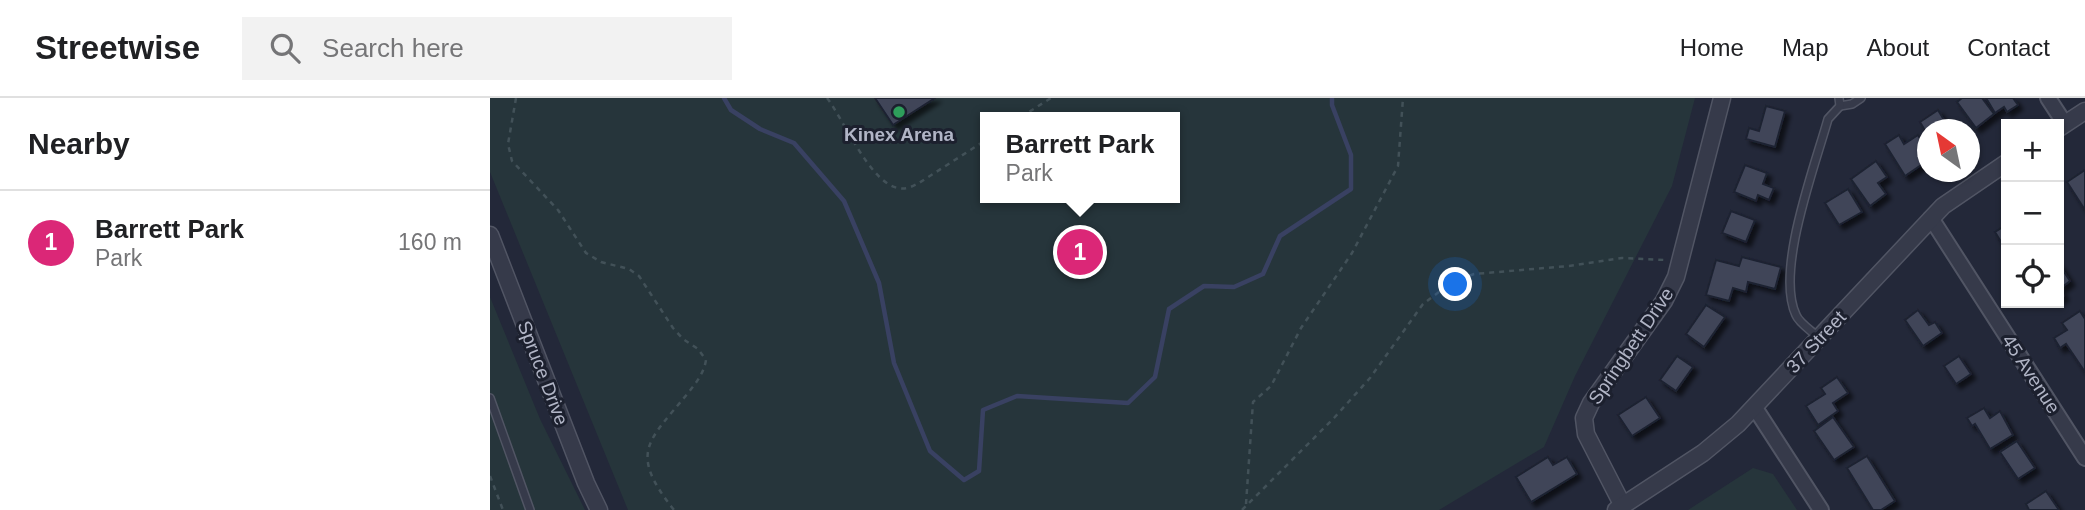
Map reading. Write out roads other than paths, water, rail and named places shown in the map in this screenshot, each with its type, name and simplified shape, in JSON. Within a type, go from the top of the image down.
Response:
[{"type":"street","name":"Springbett Drive","points":[[1619,508],[1586,434],[1584,418],[1591,403],[1664,301],[1676,277],[1722,98]]},
{"type":"street","points":[[2048,98],[2058,119]]},
{"type":"street","points":[[2064,125],[2085,111]]},
{"type":"street","name":"37 Street","points":[[1619,508],[1703,453],[1755,408],[1931,219],[1954,197],[2001,166]]},
{"type":"street","name":"45 Avenue","points":[[1931,219],[2085,458]]},
{"type":"street","name":"Spruce Drive","points":[[490,235],[599,510]]},
{"type":"street","points":[[1755,408],[1821,510]]},
{"type":"lane","points":[[1819,338],[1796,317],[1789,289],[1790,258],[1828,119],[1840,102],[1852,104],[1861,98]]},
{"type":"lane","points":[[490,398],[530,510]]},
{"type":"waterway","points":[[724,98],[731,110],[760,129],[794,143],[844,201],[879,283],[894,363],[930,451],[964,480],[979,471],[983,410],[1017,396],[1128,403],[1155,377],[1169,309],[1204,286],[1234,287],[1263,274],[1280,236],[1351,189],[1351,155],[1332,105],[1332,98]]},
{"type":"place","name":"Kinex Arena","points":[[899,112]]},
{"type":"place","name":"Barrett Park","points":[[1080,252]]}]
